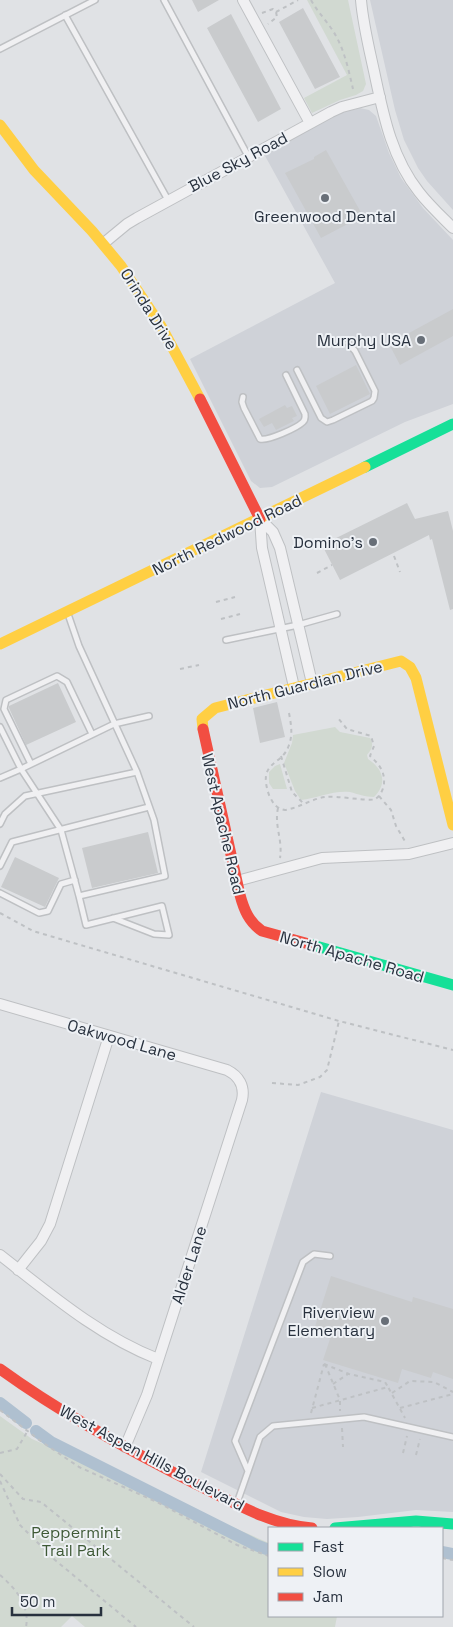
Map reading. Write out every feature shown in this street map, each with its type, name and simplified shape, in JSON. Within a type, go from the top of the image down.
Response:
[{"type":"street","points":[[243,0],[310,123]]},
{"type":"street","points":[[354,0],[363,19]]},
{"type":"street","points":[[361,0],[363,19],[385,122],[398,158],[418,190],[453,228]]},
{"type":"street","name":"Blue Sky Road","points":[[104,243],[127,224],[168,200],[310,123],[342,107],[380,97]]},
{"type":"street","name":"Orinda Drive","points":[[0,125],[39,176],[104,243],[141,294],[178,355],[260,519]]},
{"type":"street","name":"North Redwood Road","points":[[0,644],[451,427]]},
{"type":"street","points":[[260,519],[273,532],[280,548],[312,683]]},
{"type":"street","points":[[260,519],[262,548],[294,687]]},
{"type":"street","name":"North Guardian Drive","points":[[202,719],[215,708],[401,661],[410,667],[416,678],[453,825]]},
{"type":"street","name":"West Apache Road","points":[[202,719],[202,735],[236,881],[242,904],[253,926]]},
{"type":"street","points":[[236,881],[322,858],[409,854],[453,843]]},
{"type":"street","name":"North Apache Road","points":[[253,926],[262,931],[453,985]]},
{"type":"street","name":"Oakwood Lane","points":[[0,1004],[227,1070],[240,1081]]},
{"type":"street","points":[[18,1270],[41,1242],[50,1224],[109,1036]]},
{"type":"street","name":"Alder Lane","points":[[125,1447],[140,1413],[242,1100],[243,1090],[240,1081]]},
{"type":"street","points":[[0,1255],[85,1320],[123,1343],[158,1359]]},
{"type":"street","name":"West Aspen Hills Boulevard","points":[[0,1369],[89,1428],[256,1514],[295,1527]]},
{"type":"street","points":[[346,1527],[416,1521],[453,1524]]},
{"type":"lane","points":[[0,49],[95,0]]},
{"type":"lane","points":[[164,0],[248,156]]},
{"type":"lane","points":[[65,15],[168,200]]},
{"type":"lane","points":[[297,370],[321,418],[327,422],[372,401],[375,392],[355,351],[348,343]]},
{"type":"lane","points":[[244,397],[242,402],[244,408],[260,439],[269,439],[302,423],[305,414],[286,375]]},
{"type":"lane","points":[[68,611],[79,646],[137,772],[154,820],[164,876],[80,896]]},
{"type":"lane","points":[[226,640],[298,625],[337,614]]},
{"type":"lane","points":[[31,764],[4,709],[6,700],[57,676],[66,682],[92,734]]},
{"type":"lane","points":[[0,778],[114,724],[149,716]]},
{"type":"lane","points":[[0,727],[21,769],[61,830],[80,896],[86,925],[113,918],[162,906],[169,936],[154,934],[113,918]]},
{"type":"lane","points":[[0,824],[5,814],[25,796],[137,772]]},
{"type":"lane","points":[[0,866],[12,842],[149,807]]},
{"type":"lane","points":[[0,893],[39,913],[48,910],[61,884],[75,880]]},
{"type":"lane","points":[[248,1470],[235,1441],[303,1262],[314,1254],[330,1256]]},
{"type":"lane","points":[[236,1504],[260,1437],[273,1426],[364,1417],[453,1437]]},
{"type":"path","points":[[276,12],[298,0]]},
{"type":"path","points":[[311,0],[336,36],[346,62],[353,89]]},
{"type":"path","points":[[260,14],[266,10],[273,9],[276,12]]},
{"type":"path","points":[[266,25],[277,17],[276,12]]},
{"type":"path","points":[[394,556],[400,572]]},
{"type":"path","points":[[317,573],[332,565]]},
{"type":"path","points":[[216,602],[235,597]]},
{"type":"path","points":[[221,619],[240,614]]},
{"type":"path","points":[[180,669],[199,665]]},
{"type":"path","points":[[289,714],[292,729],[289,745],[270,766],[266,774],[273,804],[285,810],[314,798],[328,796],[368,800],[379,796],[384,784],[380,765],[370,756],[374,746],[371,736],[347,729],[338,718]]},
{"type":"path","points":[[281,756],[292,792],[303,803]]},
{"type":"path","points":[[379,796],[391,810],[396,826],[406,843]]},
{"type":"path","points":[[278,808],[276,819],[282,849],[280,861]]},
{"type":"path","points":[[0,913],[33,931],[340,1021],[453,1050]]},
{"type":"path","points":[[272,1083],[298,1085],[320,1076],[327,1070],[340,1021]]},
{"type":"path","points":[[324,1364],[349,1374],[385,1382],[405,1418]]},
{"type":"path","points":[[324,1364],[340,1400],[340,1411]]},
{"type":"path","points":[[311,1413],[324,1364]]},
{"type":"path","points":[[333,1384],[349,1374]]},
{"type":"path","points":[[392,1393],[410,1381],[434,1382],[453,1393]]},
{"type":"path","points":[[312,1408],[388,1387]]},
{"type":"path","points":[[400,1408],[453,1393]]},
{"type":"path","points":[[0,1410],[79,1467],[159,1504],[237,1545],[268,1556]]},
{"type":"path","points":[[342,1428],[343,1447]]},
{"type":"path","points":[[0,1453],[17,1449],[28,1431]]},
{"type":"path","points":[[403,1453],[408,1433]]},
{"type":"path","points":[[416,1455],[421,1436]]},
{"type":"path","points":[[0,1474],[23,1499],[41,1502],[194,1627]]},
{"type":"path","points":[[0,1481],[20,1525],[55,1560],[136,1627]]},
{"type":"path","points":[[0,1575],[15,1588],[23,1603],[27,1620],[26,1627]]},
{"type":"shaded area","points":[[370,0],[453,0],[453,210],[427,181],[404,140],[395,110]]},
{"type":"shaded area","points":[[360,108],[369,110],[376,116],[389,153],[401,178],[423,208],[453,240],[453,404],[405,422],[272,487],[260,488],[251,481],[190,359],[335,283],[264,154],[338,114]]},
{"type":"shaded area","points":[[321,1092],[453,1130],[453,1512],[416,1510],[327,1519],[304,1517],[281,1512],[201,1472]]},
{"type":"green space","points":[[307,0],[348,0],[366,84],[363,91],[356,95],[312,113],[304,98],[347,75]]},
{"type":"green space","points":[[335,727],[340,732],[370,738],[372,747],[367,755],[368,759],[377,767],[382,776],[381,787],[374,797],[344,792],[301,800],[295,791],[284,763],[293,735]]},
{"type":"green space","points":[[280,764],[287,789],[273,789],[269,783],[269,772]]},
{"type":"green space","name":"Peppermint Trail Park","points":[[0,1416],[32,1439],[268,1543],[268,1617],[337,1617],[335,1627],[85,1627],[72,1616],[61,1627],[0,1627]]},
{"type":"building","points":[[192,0],[219,0],[198,12]]},
{"type":"building","points":[[303,8],[340,77],[315,89],[279,22]]},
{"type":"building","points":[[231,14],[281,109],[258,122],[207,28]]},
{"type":"building","name":"Greenwood Dental","points":[[326,150],[363,216],[321,238],[285,173],[314,159],[314,157]]},
{"type":"building","name":"Murphy USA","points":[[453,309],[453,336],[400,365],[389,344]]},
{"type":"building","points":[[356,365],[370,394],[330,414],[316,386]]},
{"type":"building","points":[[285,405],[287,408],[292,406],[297,416],[292,418],[294,421],[276,430],[272,423],[264,427],[259,419]]},
{"type":"building","points":[[407,503],[415,519],[448,511],[453,531],[453,609],[450,610],[432,539],[430,540],[429,535],[340,580],[322,545]]},
{"type":"building","points":[[58,683],[76,722],[26,745],[9,706]]},
{"type":"building","points":[[277,702],[285,737],[260,743],[253,708]]},
{"type":"building","points":[[148,832],[158,873],[92,888],[82,848]]},
{"type":"building","points":[[15,857],[59,878],[45,907],[1,887]]},
{"type":"building","name":"Riverview Elementary","points":[[331,1276],[412,1302],[413,1297],[453,1309],[453,1379],[433,1372],[431,1378],[402,1369],[398,1383],[323,1360],[330,1339],[313,1333]]},
{"type":"waterway","points":[[0,1403],[26,1423]]},
{"type":"waterway","points":[[36,1431],[51,1442],[268,1550]]},
{"type":"waterway","points":[[443,1552],[453,1554]]},
{"type":"traffic: fast","points":[[365,467],[453,424]]},
{"type":"traffic: fast","points":[[309,944],[453,985]]},
{"type":"traffic: fast","points":[[347,1527],[416,1521],[453,1524]]},
{"type":"traffic: slow","points":[[0,125],[34,170],[92,231],[121,266],[161,326],[200,399]]},
{"type":"traffic: slow","points":[[0,644],[365,467]]},
{"type":"traffic: slow","points":[[203,729],[202,719],[215,708],[401,661],[410,667],[416,678],[453,825]]},
{"type":"traffic: jam","points":[[200,399],[260,519]]},
{"type":"traffic: jam","points":[[203,729],[245,911],[250,920],[262,931],[309,944]]},
{"type":"traffic: jam","points":[[0,1369],[71,1416],[120,1445],[267,1518],[304,1527]]},
{"type":"place","name":"Greenwood Dental","points":[[325,198]]},
{"type":"place","name":"Murphy USA","points":[[421,340]]},
{"type":"place","name":"Domino's","points":[[373,542]]},
{"type":"place","name":"Riverview Elementary","points":[[385,1321]]}]
